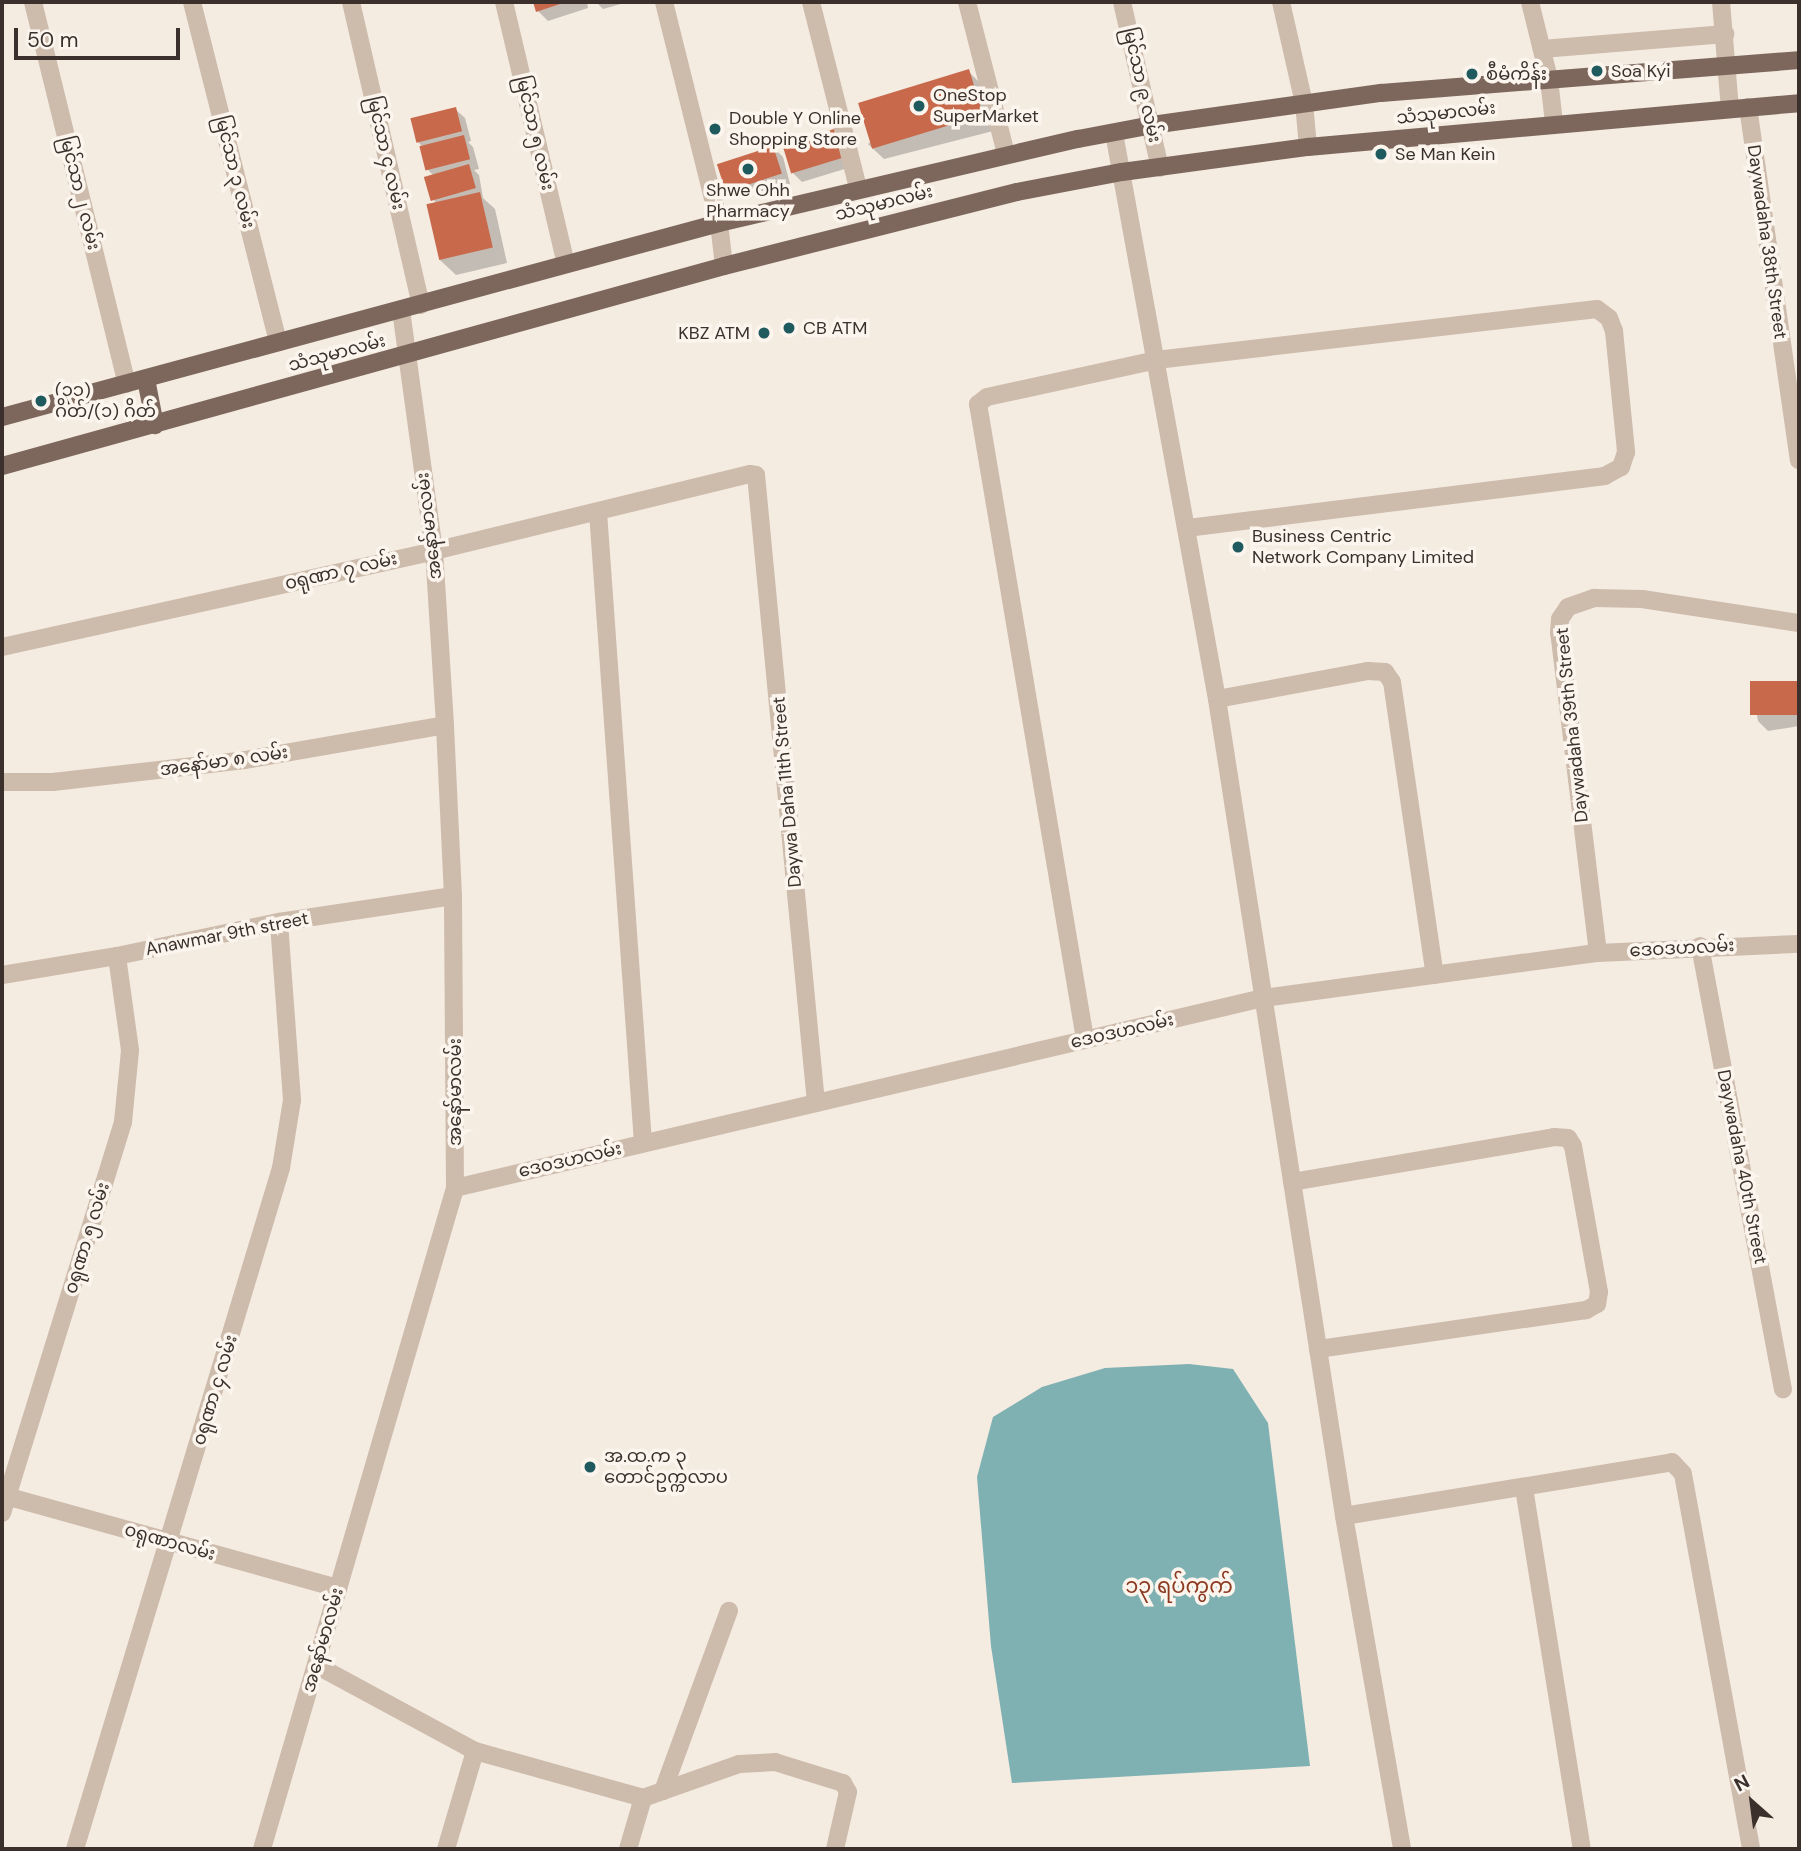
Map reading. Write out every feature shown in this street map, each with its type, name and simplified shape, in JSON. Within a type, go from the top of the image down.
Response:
[{"type":"main road","name":"သံသုမာလမ်း","points":[[2,416],[719,223],[1006,154],[1152,125],[1381,93],[1799,60]]},
{"type":"main road","name":"သံသုမာလမ်း","points":[[2,466],[407,356],[724,265],[1017,192],[1122,172],[1308,147],[1799,103]]},
{"type":"main road","points":[[146,379],[155,425]]},
{"type":"street","name":"မြင်သာ ၂ လမ်း","points":[[33,2],[127,384]]},
{"type":"street","name":"မြင်သာ ၃ လမ်း","points":[[192,2],[278,342]]},
{"type":"street","name":"မြင်သာ ၄ လမ်း","points":[[351,2],[421,305]]},
{"type":"street","name":"မြင်သာ ၅ လမ်း","points":[[504,2],[566,264]]},
{"type":"street","points":[[664,2],[719,223],[724,265]]},
{"type":"street","points":[[811,2],[858,188]]},
{"type":"street","points":[[967,2],[1006,154]]},
{"type":"street","name":"မြင်သာ ၉ လမ်း","points":[[1122,2],[1160,168]]},
{"type":"street","points":[[1281,2],[1304,103],[1308,147]]},
{"type":"street","points":[[1530,2],[1549,79],[1554,123]]},
{"type":"street","name":"Daywadaha 38th Street","points":[[1721,2],[1729,65],[1739,108],[1799,460]]},
{"type":"street","points":[[1542,49],[1725,34]]},
{"type":"street","points":[[1114,133],[1217,699],[1344,1516],[1402,1849]]},
{"type":"street","points":[[1085,1039],[978,404],[987,397],[1156,360],[1597,309],[1609,318],[1614,331],[1626,452],[1621,467],[1605,476],[1186,528]]},
{"type":"street","name":"အနော်မာလမ်း","points":[[262,1849],[455,1188],[453,896],[446,725],[434,551],[401,310]]},
{"type":"street","name":"၀ရုဏာ ၇ လမ်း","points":[[2,647],[434,551],[750,474],[758,481]]},
{"type":"street","name":"Daywa Daha 11th Street","points":[[758,481],[816,1103]]},
{"type":"street","points":[[598,512],[643,1143]]},
{"type":"street","name":"Daywadaha 39th Street","points":[[1598,953],[1559,634],[1560,619],[1569,607],[1594,598],[1642,599],[1799,623]]},
{"type":"street","points":[[1217,699],[1368,671],[1385,672],[1392,682],[1435,975]]},
{"type":"street","name":"အနော်မာ ၈ လမ်း","points":[[2,782],[53,782],[245,760],[446,725]]},
{"type":"street","name":"Anawmar 9th street","points":[[2,975],[117,956],[279,922],[453,896]]},
{"type":"street","name":"၀ရုဏာ ၄ လမ်း","points":[[75,1849],[281,1168],[292,1100],[279,922]]},
{"type":"street","name":"ဒေဝဒဟလမ်း","points":[[455,1188],[1264,998],[1598,953],[1700,946],[1799,944]]},
{"type":"street","name":"Daywadaha 40th Street","points":[[1700,946],[1783,1389]]},
{"type":"street","name":"၀ရုဏာ ၅ လမ်း","points":[[3,1502],[123,1122],[130,1050],[117,956]]},
{"type":"street","points":[[1292,1182],[1554,1137],[1568,1138],[1573,1146],[1599,1292],[1597,1304],[1586,1310],[1318,1349]]},
{"type":"street","points":[[1344,1516],[1672,1462],[1682,1474],[1751,1849]]},
{"type":"street","points":[[1524,1488],[1582,1849]]},
{"type":"street","name":"၀ရုဏာလမ်း","points":[[3,1502],[169,1542],[338,1588]]},
{"type":"street","points":[[663,1791],[729,1611]]},
{"type":"street","points":[[316,1665],[475,1751],[643,1798],[739,1764],[775,1762],[843,1783],[848,1792],[835,1849]]},
{"type":"street","points":[[446,1849],[475,1751]]},
{"type":"street","points":[[628,1849],[643,1798]]},
{"type":"water","points":[[1189,1364],[1233,1369],[1268,1423],[1310,1766],[1012,1783],[991,1646],[977,1477],[993,1417],[1042,1387],[1105,1368]]},
{"type":"building","points":[[533,2],[566,2],[536,12]]},
{"type":"building","name":"OneStop SuperMarket","points":[[969,69],[983,115],[872,149],[858,103]]},
{"type":"building","points":[[456,107],[462,131],[416,143],[410,118]]},
{"type":"building","points":[[834,129],[843,158],[791,173],[782,145]]},
{"type":"building","points":[[464,135],[470,159],[425,170],[419,146]]},
{"type":"building","points":[[773,146],[782,174],[726,192],[717,164]]},
{"type":"building","points":[[469,164],[476,188],[431,201],[424,177]]},
{"type":"building","points":[[480,192],[493,248],[439,260],[426,204]]},
{"type":"building","points":[[1750,681],[1799,681],[1799,715],[1750,715]]},
{"type":"place","name":"Soa Kyi","points":[[1597,71]]},
{"type":"place","name":"စီမံကိန်း","points":[[1472,74]]},
{"type":"place","name":"OneStop SuperMarket","points":[[919,106]]},
{"type":"place","name":"Double Y Online Shopping Store","points":[[715,129]]},
{"type":"place","name":"Se Man Kein","points":[[1381,154]]},
{"type":"place","name":"Shwe Ohh Pharmacy","points":[[748,169]]},
{"type":"place","name":"CB ATM","points":[[789,328]]},
{"type":"place","name":"KBZ ATM","points":[[764,333]]},
{"type":"place","name":"(၃၁) ဂိတ်/(၁) ဂိတ်","points":[[41,401]]},
{"type":"place","name":"Business Centric Network Company Limited","points":[[1238,547]]},
{"type":"place","name":"အ.ထ.က ၃ တောင်ဥက္ကလာပ","points":[[590,1467]]},
{"type":"district","name":"၁၃ ရပ်ကွက်","points":[[1179,1586]]}]
